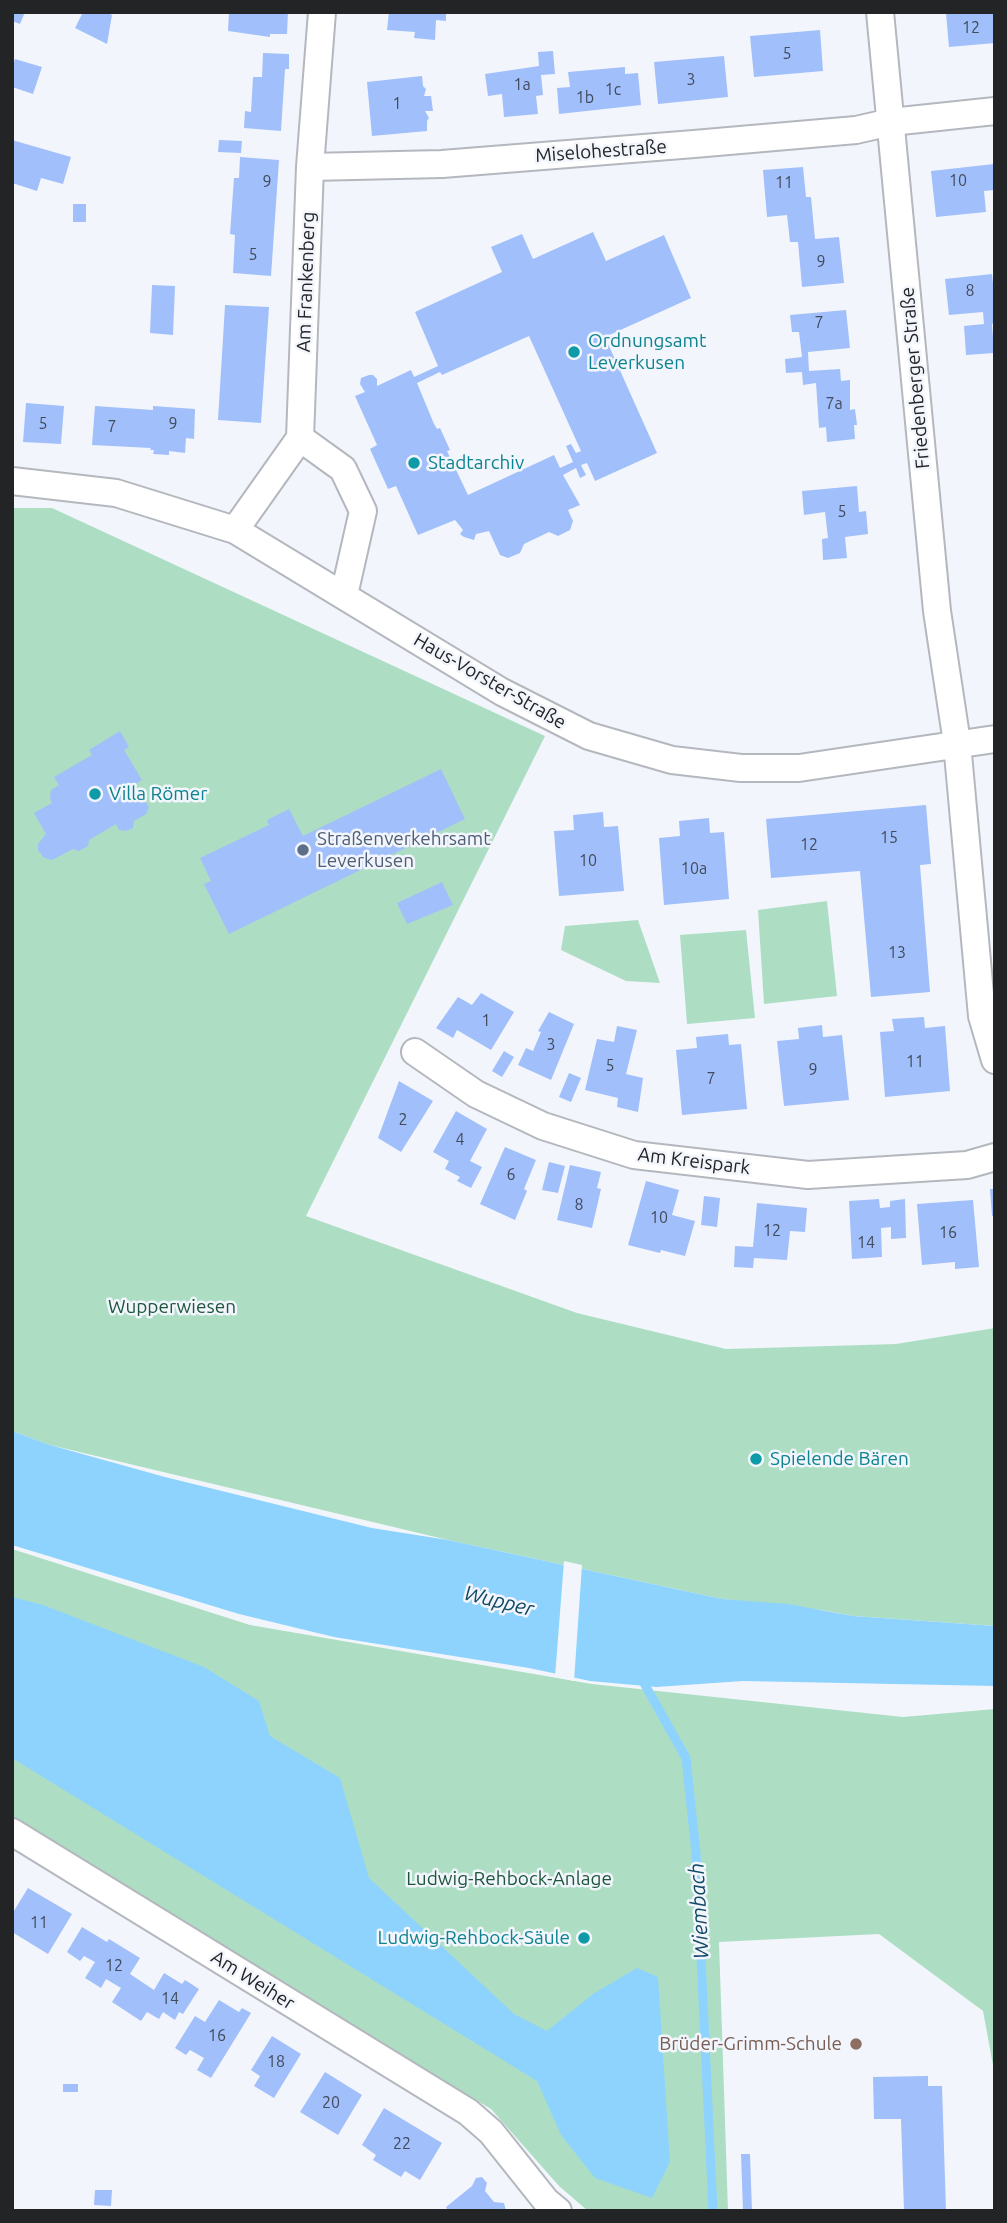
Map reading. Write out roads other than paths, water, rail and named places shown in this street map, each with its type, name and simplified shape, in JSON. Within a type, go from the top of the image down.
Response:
[{"type":"street","name":"Am Frankenberg","points":[[300,438],[310,167],[321,12]]},
{"type":"street","name":"Friedenberger Straße","points":[[880,12],[937,611],[957,743]]},
{"type":"street","name":"Miselohestraße","points":[[310,167],[442,164],[856,130],[891,122],[995,111]]},
{"type":"street","points":[[235,530],[300,438],[343,469],[363,511],[344,595]]},
{"type":"street","name":"Haus-Vorster-Straße","points":[[12,481],[116,493],[235,530],[515,698],[589,736],[671,761],[741,768],[799,768],[995,739]]},
{"type":"street","points":[[957,743],[982,1016],[995,1060]]},
{"type":"street","name":"Am Kreispark","points":[[415,1052],[476,1094],[543,1126],[634,1155],[808,1175],[967,1165],[995,1157]]},
{"type":"street","name":"Am Weiher","points":[[12,1832],[468,2112],[491,2132],[546,2201],[558,2211]]},
{"type":"water","name":"Wupper","points":[[12,1431],[50,1445],[165,1477],[372,1528],[448,1540],[722,1599],[788,1604],[853,1616],[995,1626],[995,1686],[743,1681],[656,1687],[590,1681],[529,1668],[334,1637],[239,1614],[12,1545]]},
{"type":"water","points":[[12,1597],[43,1605],[204,1667],[259,1701],[270,1736],[340,1778],[369,1878],[514,2014],[547,2031],[593,1994],[637,1968],[658,1977],[670,2162],[652,2198],[595,2178],[561,2135],[537,2081],[12,1758]]},
{"type":"waterway","name":"Wiembach","points":[[640,1676],[686,1758],[696,1853],[713,2211]]},
{"type":"place","name":"Ordnungsamt Leverkusen","points":[[574,352]]},
{"type":"place","name":"Stadtarchiv","points":[[414,463]]},
{"type":"place","name":"Villa Römer","points":[[95,794]]},
{"type":"place","name":"Straßenverkehrsamt Leverkusen","points":[[303,850]]},
{"type":"place","name":"Spielende Bären","points":[[756,1459]]},
{"type":"place","name":"Ludwig-Rehbock-Säule","points":[[584,1938]]},
{"type":"place","name":"Brüder-Grimm-Schule","points":[[856,2044]]},
{"type":"park label","name":"Wupperwiesen","points":[[172,1307]]},
{"type":"park label","name":"Ludwig-Rehbock-Anlage","points":[[509,1879]]}]
